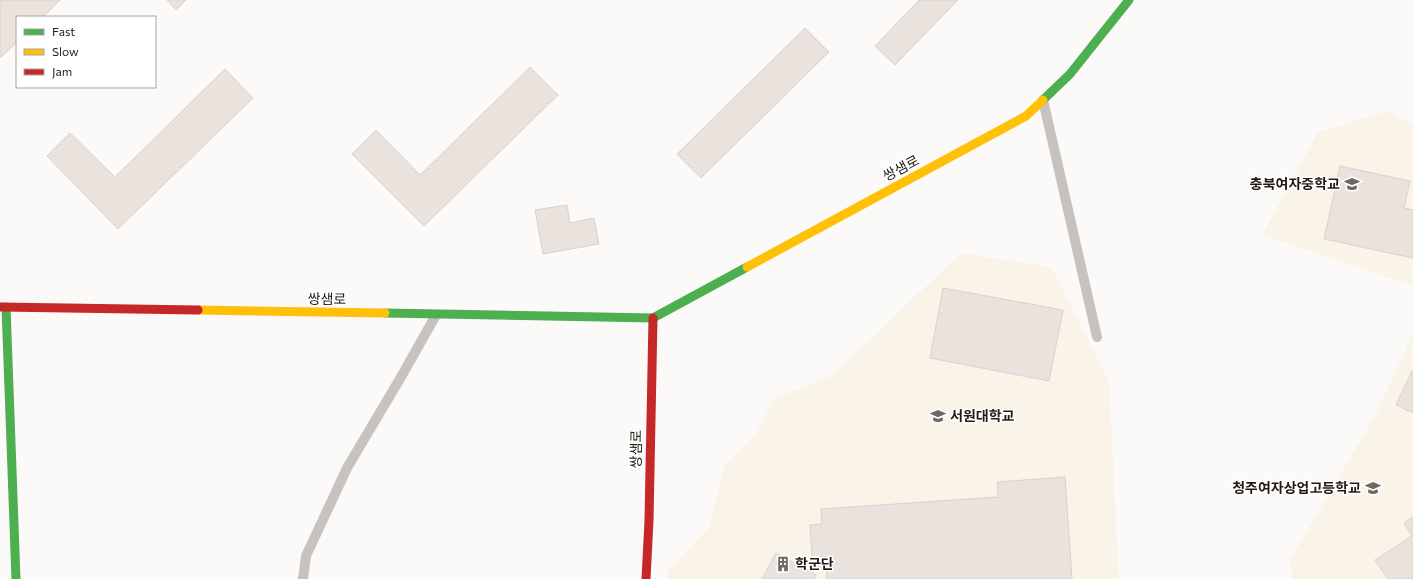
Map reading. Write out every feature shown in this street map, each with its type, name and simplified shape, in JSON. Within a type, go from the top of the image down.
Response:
[{"type":"street","name":"쌍샘로","points":[[3,307],[652,318],[1026,116],[1070,74],[1128,0]]},
{"type":"street","points":[[3,307],[16,579]]},
{"type":"street","name":"쌍샘로","points":[[646,579],[649,521],[652,318]]},
{"type":"lane","points":[[1043,100],[1098,337]]},
{"type":"lane","points":[[303,579],[306,556],[347,468],[436,315]]},
{"type":"shaded area","name":"충북여자중학교","points":[[1387,111],[1413,124],[1413,286],[1262,235],[1318,132]]},
{"type":"shaded area","name":"서원대학교","points":[[961,253],[1051,267],[1109,381],[1119,579],[668,579],[668,571],[709,527],[724,466],[756,434],[774,398],[830,377]]},
{"type":"shaded area","name":"청주여자상업고등학교","points":[[1413,334],[1413,579],[1293,579],[1290,560],[1375,416]]},
{"type":"building","points":[[0,0],[60,0],[44,16],[16,16],[16,43],[0,58]]},
{"type":"building","points":[[167,0],[186,0],[176,10]]},
{"type":"building","points":[[919,0],[958,0],[895,65],[875,46]]},
{"type":"building","points":[[805,28],[829,52],[701,178],[677,154]]},
{"type":"building","points":[[530,67],[558,95],[424,226],[352,154],[376,130],[420,175]]},
{"type":"building","points":[[225,69],[253,98],[118,229],[47,156],[70,133],[115,177]]},
{"type":"building","points":[[1340,166],[1410,181],[1404,208],[1413,210],[1413,258],[1324,239]]},
{"type":"building","points":[[567,205],[570,223],[594,218],[599,244],[543,254],[535,210]]},
{"type":"building","points":[[943,288],[1063,310],[1049,381],[930,358]]},
{"type":"building","points":[[1412,371],[1413,372],[1413,413],[1396,405]]},
{"type":"building","points":[[1065,477],[1072,579],[827,579],[826,568],[813,569],[810,525],[822,524],[821,509],[998,497],[997,482]]},
{"type":"building","points":[[1413,517],[1413,579],[1388,579],[1375,560],[1412,536],[1404,523]]},
{"type":"building","name":"학군단","points":[[776,553],[816,575],[814,579],[762,579]]},
{"type":"traffic: fast","points":[[1043,100],[1070,74],[1129,0]]},
{"type":"traffic: fast","points":[[385,313],[653,318],[747,267]]},
{"type":"traffic: fast","points":[[6,307],[16,579]]},
{"type":"traffic: slow","points":[[747,267],[1026,116],[1043,100]]},
{"type":"traffic: slow","points":[[198,310],[385,313]]},
{"type":"traffic: jam","points":[[0,307],[198,310]]},
{"type":"traffic: jam","points":[[646,579],[649,521],[653,318]]},
{"type":"place","name":"충북여자중학교","points":[[1352,184]]},
{"type":"place","name":"서원대학교","points":[[938,416]]},
{"type":"place","name":"청주여자상업고등학교","points":[[1373,488]]},
{"type":"place","name":"학군단","points":[[783,564]]}]
